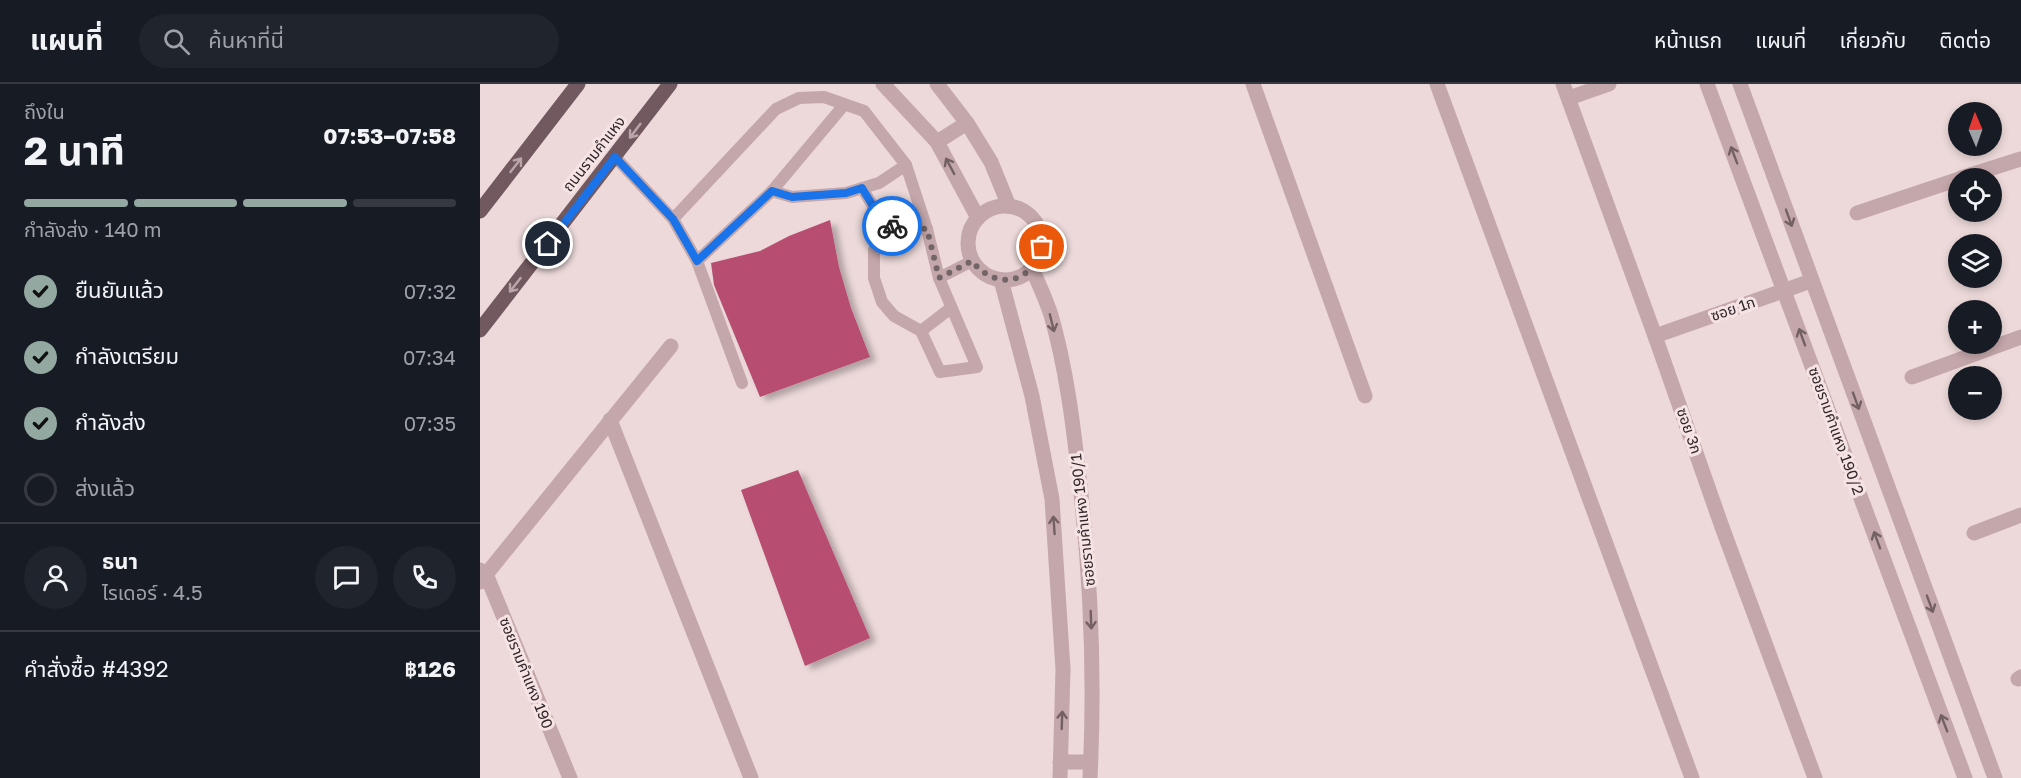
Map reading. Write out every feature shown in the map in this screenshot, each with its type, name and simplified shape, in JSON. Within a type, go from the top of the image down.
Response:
[{"type":"main road","points":[[480,211],[578,84]]},
{"type":"main road","name":"ถนนรามคำแหง","points":[[480,330],[670,84]]},
{"type":"street","points":[[883,84],[937,142],[978,218]]},
{"type":"street","points":[[937,84],[967,123],[991,162],[1009,206]]},
{"type":"street","points":[[1253,84],[1365,396]]},
{"type":"street","points":[[1437,84],[1692,778]]},
{"type":"street","points":[[1566,91],[1609,84]]},
{"type":"street","name":"ซอยรามคำแหง 190/2","points":[[1707,84],[1965,778]]},
{"type":"street","name":"ซอยรามคำแหง 190/2","points":[[1740,84],[1995,778]]},
{"type":"street","name":"ซอย 3ก","points":[[1566,91],[1722,527],[1815,778]]},
{"type":"street","points":[[937,142],[967,123]]},
{"type":"street","points":[[1994,168],[2021,159]]},
{"type":"street","points":[[1857,213],[1948,183]]},
{"type":"street","points":[[1009,206],[1020,209],[1030,216],[1042,236],[1039,258],[1032,268],[1023,275],[1001,280],[989,277],[980,270],[972,261],[968,239],[971,228],[978,218],[997,207],[1009,206]]},
{"type":"street","name":"ซอยรามคำแหง 190/1","points":[[1032,268],[1051,314],[1062,363],[1074,431],[1088,548],[1093,664],[1090,778]]},
{"type":"street","name":"ซอยรามคำแหง 190/1","points":[[1001,280],[1032,396],[1052,499],[1063,669],[1060,778]]},
{"type":"street","name":"ซอย 1ก","points":[[1655,336],[1811,281]]},
{"type":"street","points":[[1912,377],[2021,338]]},
{"type":"street","points":[[482,575],[671,346]]},
{"type":"street","points":[[610,420],[751,778]]},
{"type":"street","points":[[1974,533],[2021,515]]},
{"type":"street","name":"ซอยรามคำแหง 190","points":[[482,575],[570,778]]},
{"type":"street","points":[[1060,762],[1090,762]]},
{"type":"lane","points":[[673,219],[776,109],[799,98],[824,97],[864,111],[906,165],[927,229],[939,278],[977,367],[940,372],[921,331],[894,316],[882,302],[874,278],[874,250],[885,226]]},
{"type":"lane","points":[[697,261],[772,191],[844,105]]},
{"type":"lane","points":[[615,157],[673,219],[697,261],[742,383]]},
{"type":"lane","points":[[772,191],[792,197],[846,193],[879,183],[906,165]]},
{"type":"lane","points":[[862,188],[885,226]]},
{"type":"lane","points":[[885,226],[927,229]]},
{"type":"lane","points":[[939,278],[972,261]]},
{"type":"lane","points":[[921,331],[951,308]]},
{"type":"building","points":[[830,220],[839,267],[851,308],[870,357],[760,397],[714,285],[711,263],[760,251],[789,236]]},
{"type":"building","points":[[798,470],[870,638],[805,666],[741,490]]},
{"type":"way so far","points":[[892,226],[927,229],[939,278],[972,261],[989,277],[1001,280],[1012,279],[1032,268],[1039,258],[1042,247]]},
{"type":"route","points":[[548,244],[615,157],[673,219],[697,261],[772,191],[792,197],[846,193],[862,188],[885,226],[892,226]]}]
